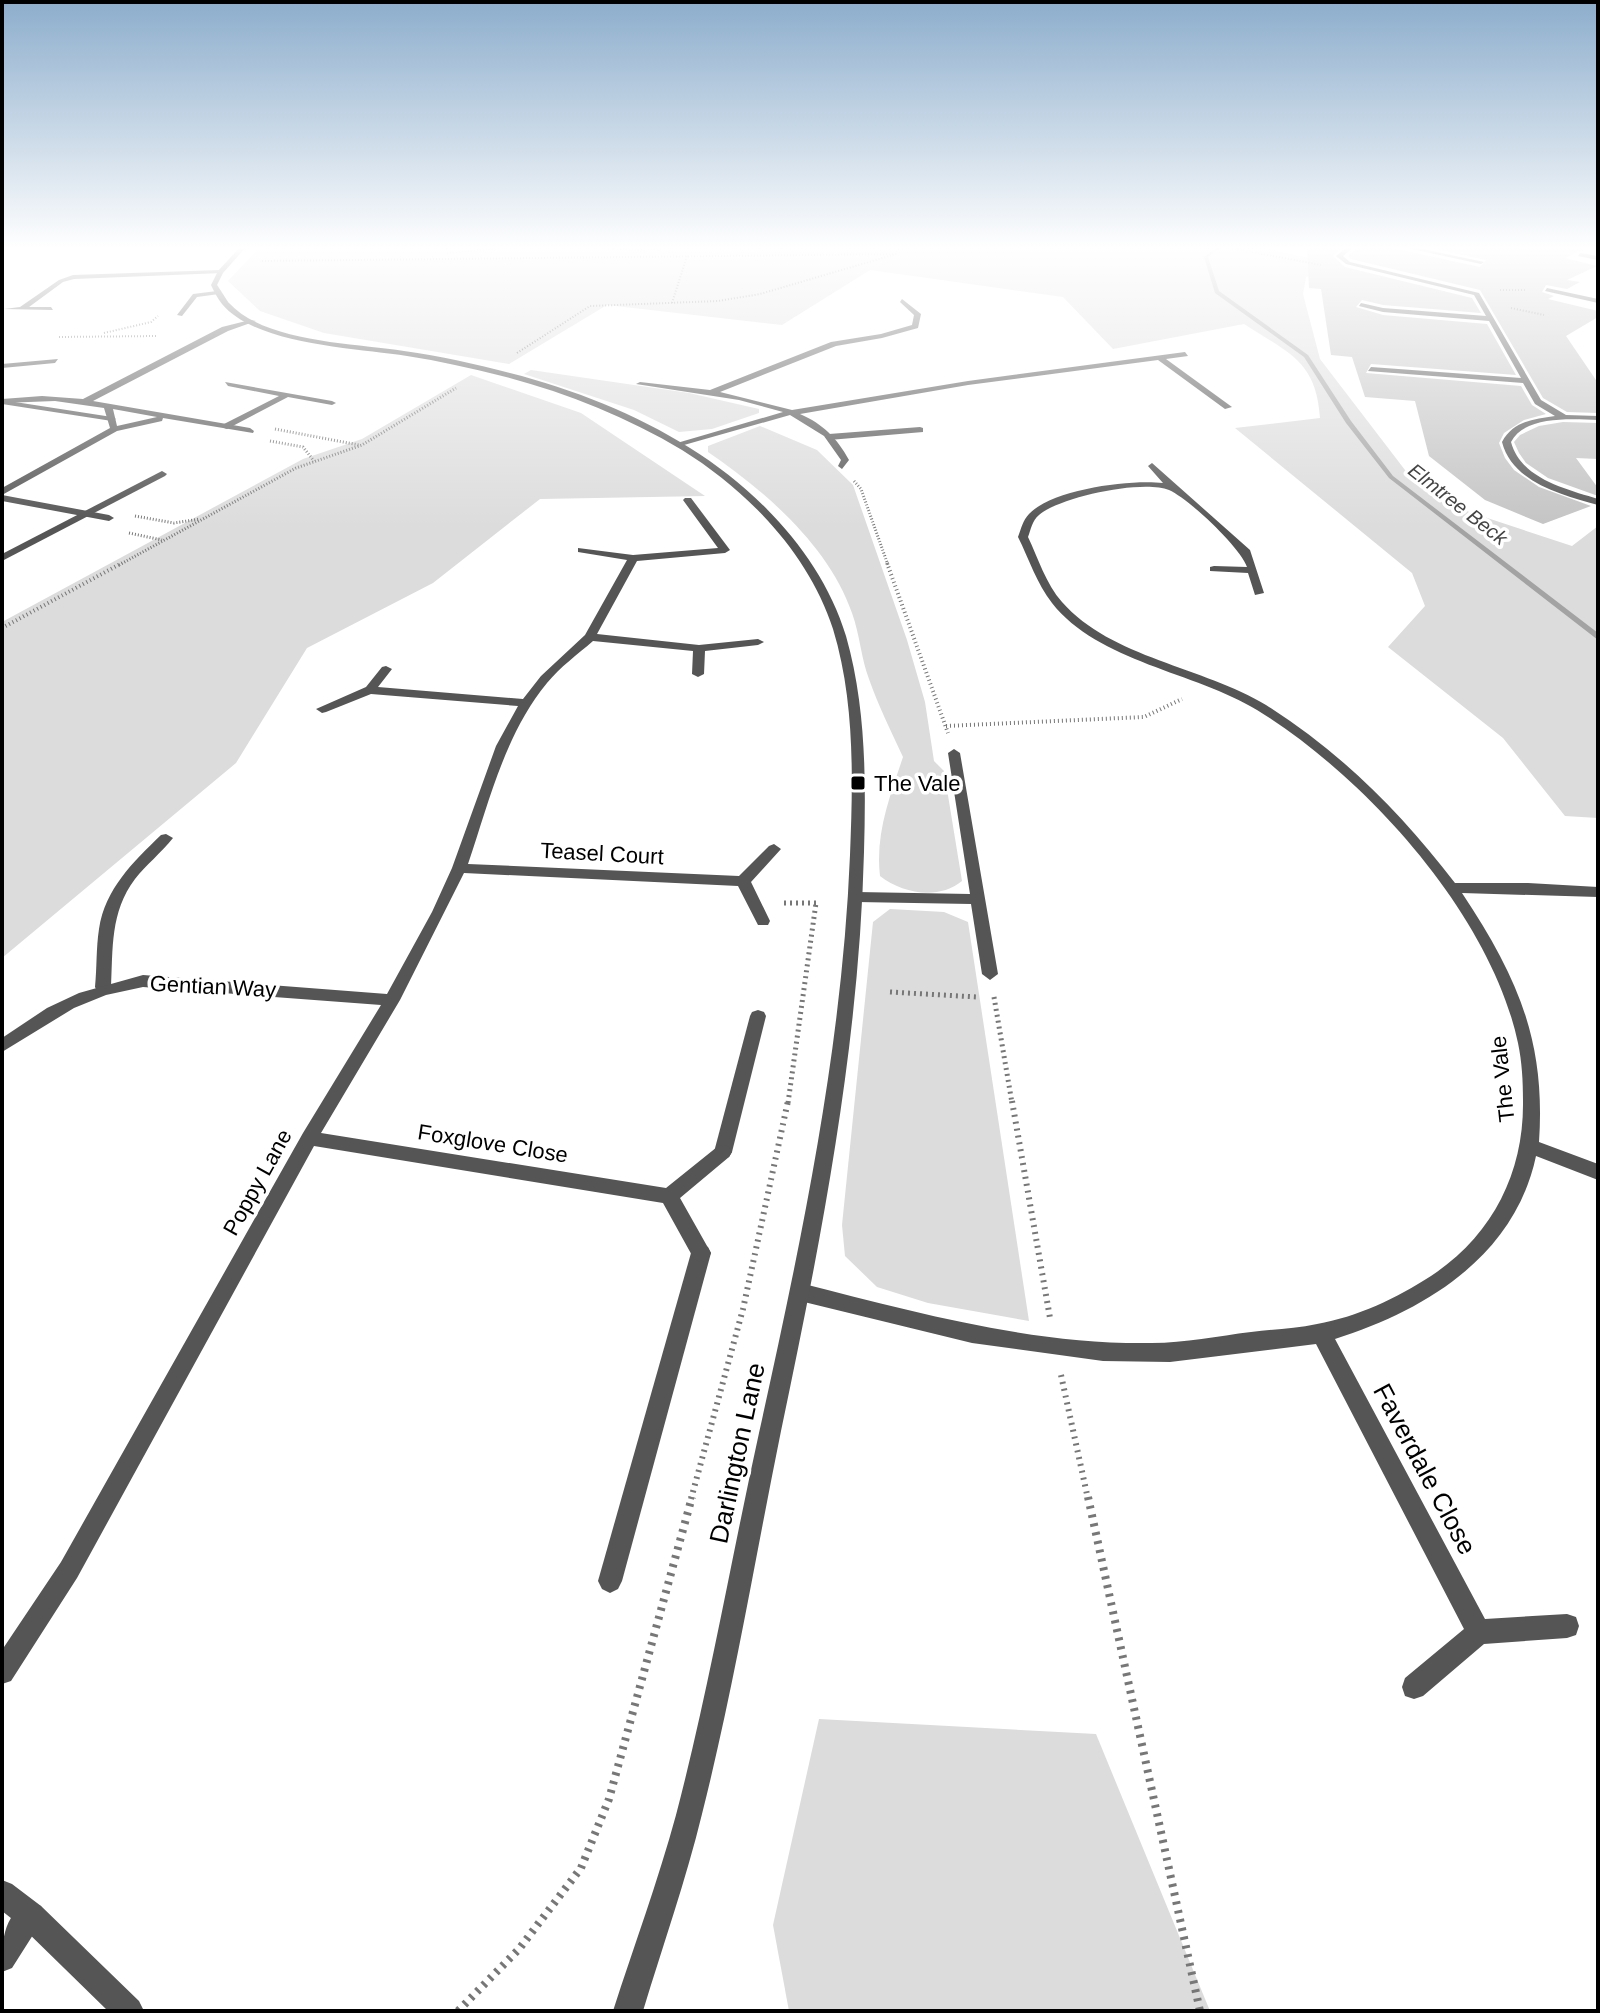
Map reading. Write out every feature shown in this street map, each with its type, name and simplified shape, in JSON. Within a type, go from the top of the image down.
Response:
[{"type":"street","points":[[86,401],[202,340]]},
{"type":"street","name":"Darlington Lane","points":[[315,340],[487,370],[584,399],[630,418],[680,445],[722,474],[760,507],[796,548],[830,604],[854,689],[858,783],[857,897],[841,1050],[800,1292],[688,1816],[628,2011]]},
{"type":"street","points":[[713,392],[834,344],[858,340]]},
{"type":"street","points":[[1503,340],[1538,402],[1563,417]]},
{"type":"street","points":[[680,445],[790,413],[968,383],[1185,354]]},
{"type":"street","points":[[1159,357],[1228,407]]},
{"type":"street","points":[[2,366],[55,361]]},
{"type":"street","points":[[1371,369],[1525,381]]},
{"type":"street","points":[[228,384],[332,403]]},
{"type":"street","points":[[640,384],[713,392],[790,413],[829,437],[845,460],[842,466]]},
{"type":"street","points":[[227,426],[287,395]]},
{"type":"street","points":[[2,401],[49,397],[86,401],[250,431]]},
{"type":"street","points":[[2,401],[113,424],[168,417]]},
{"type":"street","points":[[108,406],[113,424]]},
{"type":"street","points":[[1598,418],[1563,417],[1520,426],[1510,434],[1507,444],[1510,456],[1525,471],[1551,485],[1598,502]]},
{"type":"street","points":[[2,492],[113,424]]},
{"type":"street","points":[[829,437],[920,430]]},
{"type":"street","points":[[1152,466],[1245,550],[1259,593]]},
{"type":"street","points":[[2,558],[162,474]]},
{"type":"street","name":"The Vale","points":[[800,1292],[947,1330],[1054,1345],[1149,1353],[1321,1333],[1386,1311],[1443,1280],[1492,1235],[1518,1189],[1532,1147],[1532,1091],[1522,1029],[1511,994],[1485,939],[1451,888],[1410,838],[1335,761],[1295,728],[1216,684],[1110,641],[1058,604],[1023,537],[1032,515],[1057,501],[1127,488],[1158,485],[1173,488]]},
{"type":"street","points":[[2,498],[109,518]]},
{"type":"street","points":[[582,550],[633,558],[725,550],[688,500]]},
{"type":"street","name":"Poppy Lane","points":[[2,1672],[69,1570],[309,1138],[392,1000],[459,868],[502,746],[526,703],[545,678],[590,637],[633,558]]},
{"type":"street","points":[[1214,569],[1252,570]]},
{"type":"street","points":[[590,637],[699,648],[758,642]]},
{"type":"street","points":[[698,674],[699,648]]},
{"type":"street","points":[[370,690],[386,669]]},
{"type":"street","points":[[322,709],[370,690],[526,703]]},
{"type":"street","points":[[954,753],[990,974]]},
{"type":"street","points":[[103,987],[108,919],[116,896],[133,872],[166,838]]},
{"type":"street","points":[[763,921],[743,881],[774,849]]},
{"type":"street","name":"Teasel Court","points":[[459,868],[743,881]]},
{"type":"street","points":[[1451,888],[1598,892]]},
{"type":"street","points":[[857,897],[978,899]]},
{"type":"street","name":"Gentian Way","points":[[2,1046],[49,1013],[103,987],[143,981],[392,1000]]},
{"type":"street","points":[[610,1581],[701,1253],[669,1196],[723,1152],[758,1016]]},
{"type":"street","name":"Foxglove Close","points":[[309,1138],[669,1196]]},
{"type":"street","points":[[1532,1147],[1598,1172]]},
{"type":"street","name":"Faverdale Close","points":[[1321,1333],[1479,1632]]},
{"type":"street","points":[[1414,1687],[1479,1632],[1567,1626]]},
{"type":"street","points":[[2,1894],[31,1916],[129,2011]]},
{"type":"street","points":[[2,1958],[31,1916]]},
{"type":"path","points":[[2,628],[296,468],[362,445],[535,340]]},
{"type":"path","points":[[314,461],[303,447],[241,436],[259,426],[362,445]]},
{"type":"path","points":[[163,540],[95,525],[119,513],[174,523],[205,518]]},
{"type":"path","points":[[946,726],[1144,717],[1216,684]]},
{"type":"path","points":[[458,2011],[519,1949],[581,1868],[609,1799],[631,1728],[743,1309],[794,1075],[816,903]]},
{"type":"path","points":[[990,974],[1054,1345],[1200,2011]]},
{"type":"path","points":[[890,992],[995,998]]},
{"type":"shaded area","points":[[365,340],[549,340],[509,364]]},
{"type":"shaded area","points":[[1104,340],[1160,340],[1113,349]]},
{"type":"shaded area","points":[[1269,340],[1315,340],[1320,359],[1405,470],[1469,512],[1572,546],[1598,526],[1598,818],[1565,816],[1503,738],[1388,647],[1425,606],[1412,573],[1235,428],[1320,418],[1313,383],[1306,370]]},
{"type":"shaded area","points":[[531,370],[689,393],[759,409],[759,413],[712,429],[679,432],[634,410],[524,374]]},
{"type":"shaded area","points":[[471,375],[581,413],[705,496],[540,499],[433,583],[307,648],[236,763],[2,958],[2,622],[303,459],[362,439]]},
{"type":"shaded area","points":[[760,426],[817,450],[853,485],[907,640],[925,702],[934,761],[944,771],[962,881],[953,887],[932,893],[910,891],[880,876],[882,830],[903,757],[869,679],[852,613],[842,588],[828,565],[793,522],[773,502],[708,452],[708,446]]},
{"type":"shaded area","points":[[890,909],[944,912],[968,922],[1029,1321],[928,1303],[877,1287],[845,1256],[842,1225],[873,922]]},
{"type":"shaded area","points":[[819,1719],[1096,1734],[1210,2011],[789,2011],[773,1925]]},
{"type":"building","points":[[1329,340],[1496,340],[1516,375],[1371,364],[1366,373],[1521,386],[1532,405],[1546,414],[1524,420],[1504,433],[1499,443],[1505,458],[1514,470],[1539,487],[1591,506],[1543,524],[1485,500],[1429,456],[1415,401],[1365,397],[1352,357],[1331,355]]},
{"type":"building","points":[[1509,340],[1569,340],[1598,383],[1598,413],[1567,412],[1543,398]]},
{"type":"building","points":[[1563,422],[1598,423],[1598,459],[1576,458],[1598,488],[1598,496],[1548,478],[1526,463],[1519,453],[1514,442],[1520,435],[1539,426]]},
{"type":"waterway","name":"Elmtree Beck","points":[[1284,340],[1306,356],[1348,422],[1391,477],[1598,637]]},
{"type":"place","name":"The Vale","points":[[858,783]]}]
